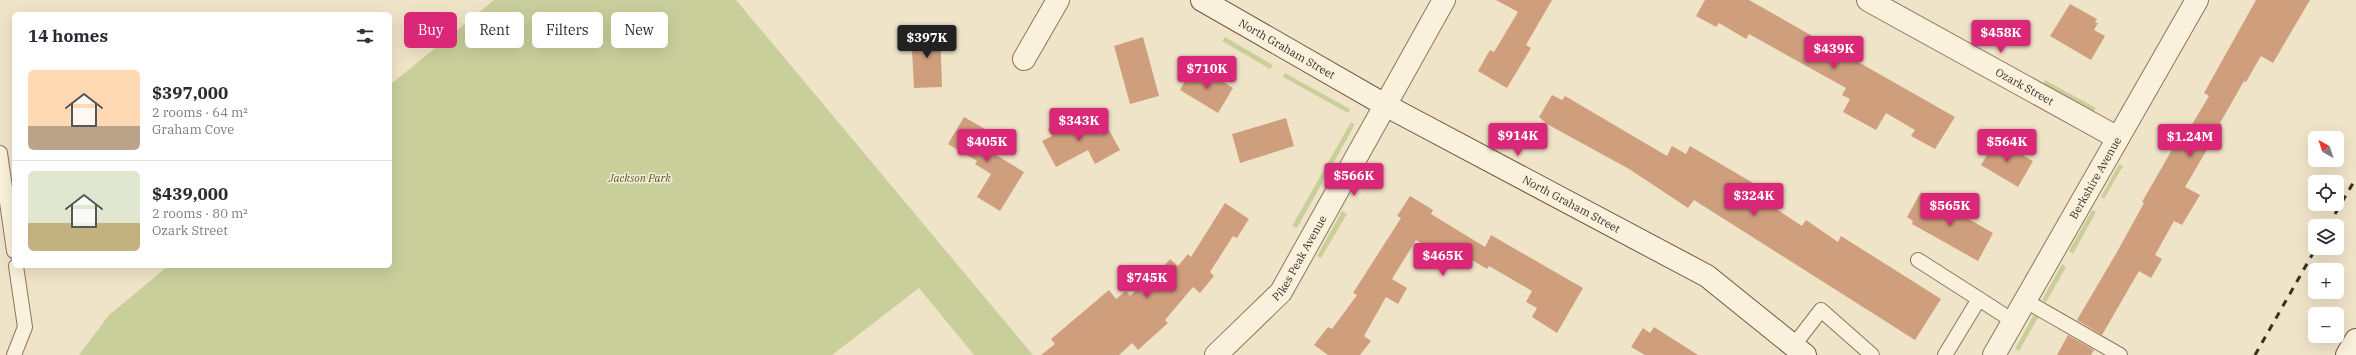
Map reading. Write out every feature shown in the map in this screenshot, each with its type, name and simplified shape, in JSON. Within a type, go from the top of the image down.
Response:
[{"type":"street","points":[[1024,59],[1058,0]]},
{"type":"street","name":"North Graham Street","points":[[1202,0],[1385,105],[1707,276],[1799,350]]},
{"type":"street","name":"Pikes Peak Avenue","points":[[1228,352],[1282,292],[1444,0]]},
{"type":"street","name":"Ozark Street","points":[[1868,0],[2118,138]]},
{"type":"street","name":"Berkshire Avenue","points":[[1994,355],[2024,300],[2197,0]]},
{"type":"street","points":[[2348,355],[2356,340]]},
{"type":"lane","points":[[0,153],[12,237]]},
{"type":"lane","points":[[1918,260],[2013,321]]},
{"type":"lane","points":[[14,355],[25,327],[16,268]]},
{"type":"lane","points":[[1945,355],[1979,299]]},
{"type":"lane","points":[[2024,300],[2120,355]]},
{"type":"lane","points":[[1799,350],[1821,310],[1870,354]]},
{"type":"green space","name":"Jackson Park","points":[[494,0],[736,0],[1033,355],[974,355],[919,288],[832,355],[79,355],[109,315],[166,268],[392,268],[392,83],[435,48],[457,48],[457,30],[465,24],[465,48],[524,48],[524,12],[479,12]]},
{"type":"green space","points":[[1225,37],[1273,65],[1270,69],[1222,41]]},
{"type":"green space","points":[[1285,73],[1350,109],[1348,113],[1283,77]]},
{"type":"green space","points":[[2045,80],[2096,108],[2093,112],[2043,85]]},
{"type":"green space","points":[[1351,122],[1354,124],[1353,128],[1297,228],[1292,226]]},
{"type":"green space","points":[[2119,164],[2123,166],[2104,199],[2101,197]]},
{"type":"green space","points":[[2092,210],[2096,212],[2073,254],[2069,251]]},
{"type":"green space","points":[[1342,211],[1347,214],[1321,258],[1317,256]]},
{"type":"green space","points":[[2062,264],[2066,267],[2046,302],[2042,300]]},
{"type":"green space","points":[[2034,314],[2039,316],[2019,351],[2015,349]]},
{"type":"building","points":[[1496,0],[1552,0],[1526,45],[1531,48],[1507,88],[1478,71],[1490,50],[1494,52],[1518,12]]},
{"type":"building","points":[[1705,0],[1749,0],[1955,117],[1935,149],[1911,136],[1915,130],[1886,113],[1876,130],[1843,112],[1850,99],[1842,95],[1846,88],[1749,34],[1746,39],[1719,23],[1716,27],[1696,16]]},
{"type":"building","points":[[2256,0],[2310,0],[2273,63],[2261,56],[2246,82],[2244,81],[2220,123],[2222,124],[2185,187],[2200,195],[2182,225],[2174,221],[2155,255],[2162,259],[2151,278],[2139,271],[2102,335],[2077,320],[2117,252],[2144,203],[2142,202],[2173,148],[2185,129],[2188,131],[2209,96],[2204,93]]},
{"type":"building","points":[[2070,4],[2097,19],[2095,22],[2098,23],[2094,30],[2105,36],[2091,60],[2050,36]]},
{"type":"building","points":[[940,29],[942,87],[914,88],[911,31]]},
{"type":"building","points":[[1143,37],[1159,96],[1130,104],[1114,46]]},
{"type":"building","points":[[1192,69],[1211,81],[1214,76],[1233,88],[1218,113],[1180,90]]},
{"type":"building","points":[[1552,95],[1562,100],[1565,96],[1667,156],[1672,146],[1686,154],[1690,146],[1772,194],[1767,203],[1802,226],[1806,220],[1838,242],[1841,236],[1941,299],[1915,340],[1694,200],[1688,208],[1629,169],[1547,124],[1539,117]]},
{"type":"building","points":[[1089,116],[1100,135],[1109,130],[1120,150],[1095,164],[1088,150],[1056,167],[1042,141],[1052,136],[1048,129],[1068,118],[1072,125]]},
{"type":"building","points":[[964,117],[985,129],[983,132],[1002,144],[996,155],[1024,172],[1000,211],[977,197],[991,174],[975,164],[977,161],[948,144]]},
{"type":"building","points":[[1286,118],[1294,146],[1240,163],[1232,134]]},
{"type":"building","points":[[1996,140],[2033,161],[2018,187],[1981,165]]},
{"type":"building","points":[[1921,192],[1993,233],[1978,261],[1912,224],[1913,221],[1907,217]]},
{"type":"building","points":[[1410,196],[1433,210],[1431,214],[1485,247],[1491,235],[1583,288],[1557,333],[1532,317],[1537,308],[1526,302],[1532,291],[1489,266],[1487,269],[1460,253],[1454,263],[1416,240],[1392,279],[1407,288],[1398,304],[1386,297],[1364,336],[1371,341],[1360,355],[1328,355],[1314,345],[1328,327],[1332,329],[1357,295],[1353,293],[1401,218],[1397,216]]},
{"type":"building","points":[[1225,203],[1249,219],[1237,238],[1233,236],[1210,272],[1214,276],[1200,293],[1193,287],[1165,320],[1168,323],[1138,350],[1132,343],[1119,355],[1041,355],[1055,344],[1051,339],[1109,290],[1116,299],[1126,291],[1130,296],[1138,289],[1141,292],[1170,259],[1178,266],[1188,254],[1191,257]]},
{"type":"building","points":[[1654,327],[1698,355],[1645,355],[1631,347],[1643,328],[1650,333]]},
{"type":"building","points":[[2068,335],[2094,350],[2091,355],[2057,355]]},
{"type":"railway","points":[[2332,219],[2356,178]]},
{"type":"railway","points":[[2255,355],[2312,255]]}]
